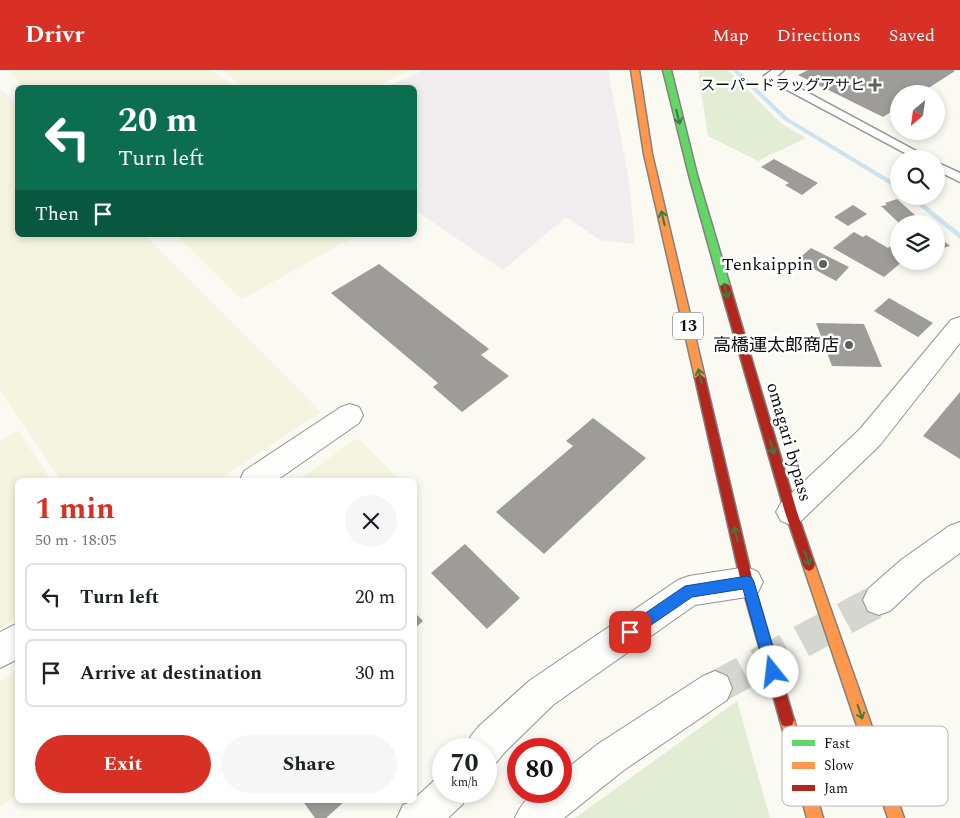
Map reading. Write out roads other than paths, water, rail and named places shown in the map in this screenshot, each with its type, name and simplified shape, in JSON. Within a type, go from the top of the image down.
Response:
[{"type":"highway","name":"13","points":[[635,70],[648,154],[747,582],[789,726]]},
{"type":"highway","name":"omagari bypass","points":[[667,70],[693,175],[792,512],[865,726]]},
{"type":"highway","name":"13","points":[[812,806],[816,818]]},
{"type":"highway","name":"omagari bypass","points":[[892,806],[896,818]]},
{"type":"street","points":[[792,512],[870,437],[960,326]]},
{"type":"street","points":[[257,478],[350,416]]},
{"type":"street","points":[[878,600],[912,570],[960,536]]},
{"type":"street","points":[[495,738],[541,693],[689,591],[747,582]]},
{"type":"street","points":[[0,651],[15,642]]},
{"type":"street","points":[[534,818],[611,757],[715,688]]},
{"type":"street","points":[[416,818],[426,813],[437,803]]},
{"type":"lane","points":[[779,70],[769,76],[908,150]]},
{"type":"lane","points":[[945,170],[960,178]]},
{"type":"waterway","points":[[735,70],[786,119],[890,183]]},
{"type":"waterway","points":[[921,205],[960,237]]},
{"type":"tunnel","points":[[715,688],[879,600]]},
{"type":"place","name":"スーパードラッグアサヒ","points":[[875,85]]},
{"type":"place","name":"Tenkaippin","points":[[823,264]]},
{"type":"place","name":"高橋運太郎商店","points":[[849,345]]}]
